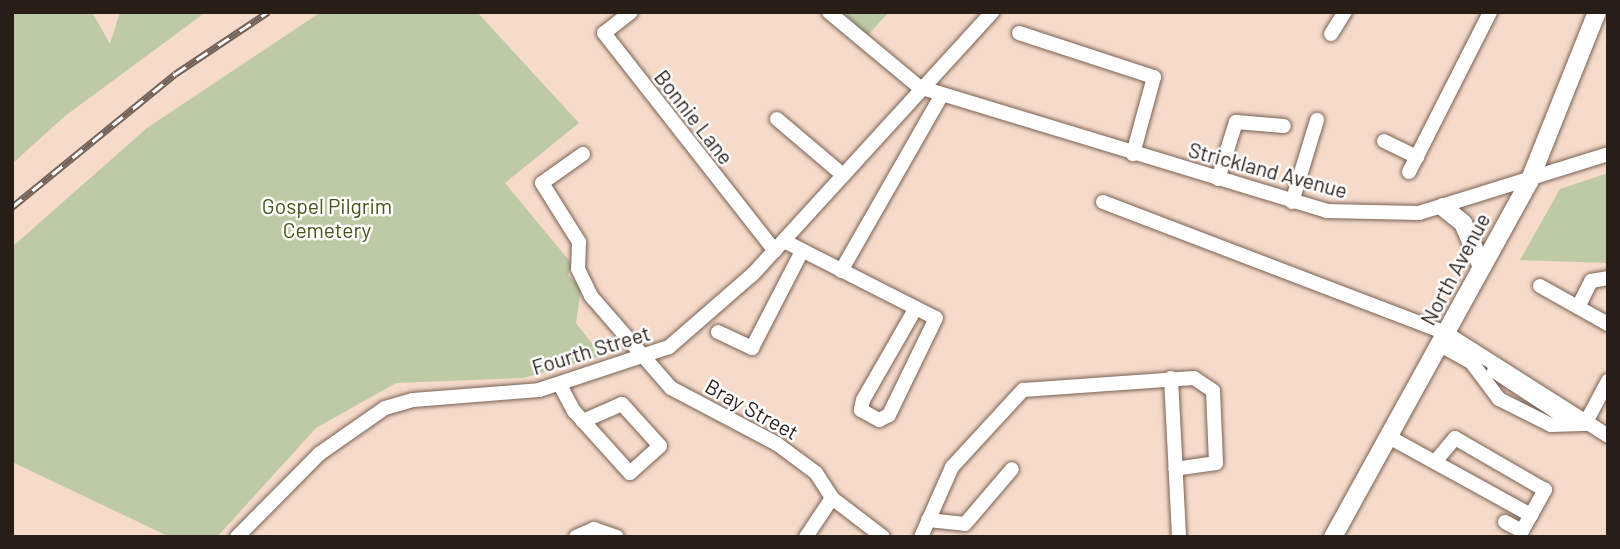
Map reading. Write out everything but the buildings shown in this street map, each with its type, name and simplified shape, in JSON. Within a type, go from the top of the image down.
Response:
[{"type":"main road","name":"North Avenue","points":[[1333,537],[1529,182],[1597,12]]},
{"type":"main road","points":[[1443,207],[1465,226],[1482,267]]},
{"type":"street","name":"Bonnie Lane","points":[[631,12],[604,33],[780,246]]},
{"type":"street","points":[[829,12],[919,87]]},
{"type":"street","name":"Fourth Street","points":[[237,537],[319,454],[385,408],[560,385],[644,358],[691,330],[780,246],[919,87],[992,12]]},
{"type":"street","points":[[1331,34],[1345,12]]},
{"type":"street","points":[[1409,172],[1490,12]]},
{"type":"street","points":[[1019,33],[1154,77],[1133,154]]},
{"type":"street","name":"Strickland Avenue","points":[[919,87],[1292,202],[1372,216],[1443,207],[1529,182],[1608,154]]},
{"type":"street","points":[[841,271],[942,95]]},
{"type":"street","points":[[777,119],[843,175]]},
{"type":"street","points":[[1292,202],[1317,120]]},
{"type":"street","points":[[1218,179],[1231,126],[1266,121],[1284,126]]},
{"type":"street","points":[[1384,141],[1417,157]]},
{"type":"street","name":"Bray Street","points":[[583,154],[542,183],[579,242],[578,269],[591,296],[644,358],[681,395],[778,444],[816,473],[832,498],[883,537]]},
{"type":"street","points":[[1102,202],[1443,339],[1536,393],[1559,419],[1585,424],[1608,436]]},
{"type":"street","points":[[780,246],[802,251],[936,318],[889,415],[878,420],[861,410],[863,400],[916,309]]},
{"type":"street","points":[[718,332],[752,348],[802,251]]},
{"type":"street","points":[[1578,307],[1591,281],[1608,278]]},
{"type":"street","points":[[1540,285],[1608,324]]},
{"type":"street","points":[[1443,339],[1472,363],[1499,399],[1551,425],[1585,424]]},
{"type":"street","points":[[1472,363],[1536,393]]},
{"type":"street","points":[[921,537],[952,467],[1023,390],[1171,378],[1194,379],[1213,391],[1216,463],[1175,469]]},
{"type":"street","points":[[1171,378],[1179,537]]},
{"type":"street","points":[[1585,424],[1608,381]]},
{"type":"street","points":[[560,385],[583,421],[630,473],[660,446],[622,404],[583,421]]},
{"type":"street","points":[[1521,411],[1536,393]]},
{"type":"street","points":[[1389,437],[1531,515]]},
{"type":"street","points":[[1436,462],[1455,439],[1541,484],[1545,491],[1521,531],[1505,522]]},
{"type":"street","points":[[928,520],[965,524],[1013,469]]},
{"type":"street","points":[[806,537],[832,498]]},
{"type":"street","points":[[576,537],[594,529],[617,537]]},
{"type":"green space","points":[[12,12],[92,12],[110,44],[120,12],[206,12],[65,116],[12,164]]},
{"type":"green space","name":"Gospel Pilgrim Cemetery","points":[[321,12],[477,12],[579,123],[505,183],[572,264],[568,275],[581,289],[576,323],[602,356],[523,378],[396,383],[316,428],[217,537],[170,537],[12,462],[12,247],[147,128]]},
{"type":"green space","points":[[844,12],[889,12],[866,37]]},
{"type":"green space","points":[[1608,173],[1608,263],[1520,260],[1560,189]]},
{"type":"railway","points":[[12,207],[175,74],[268,12]]}]
